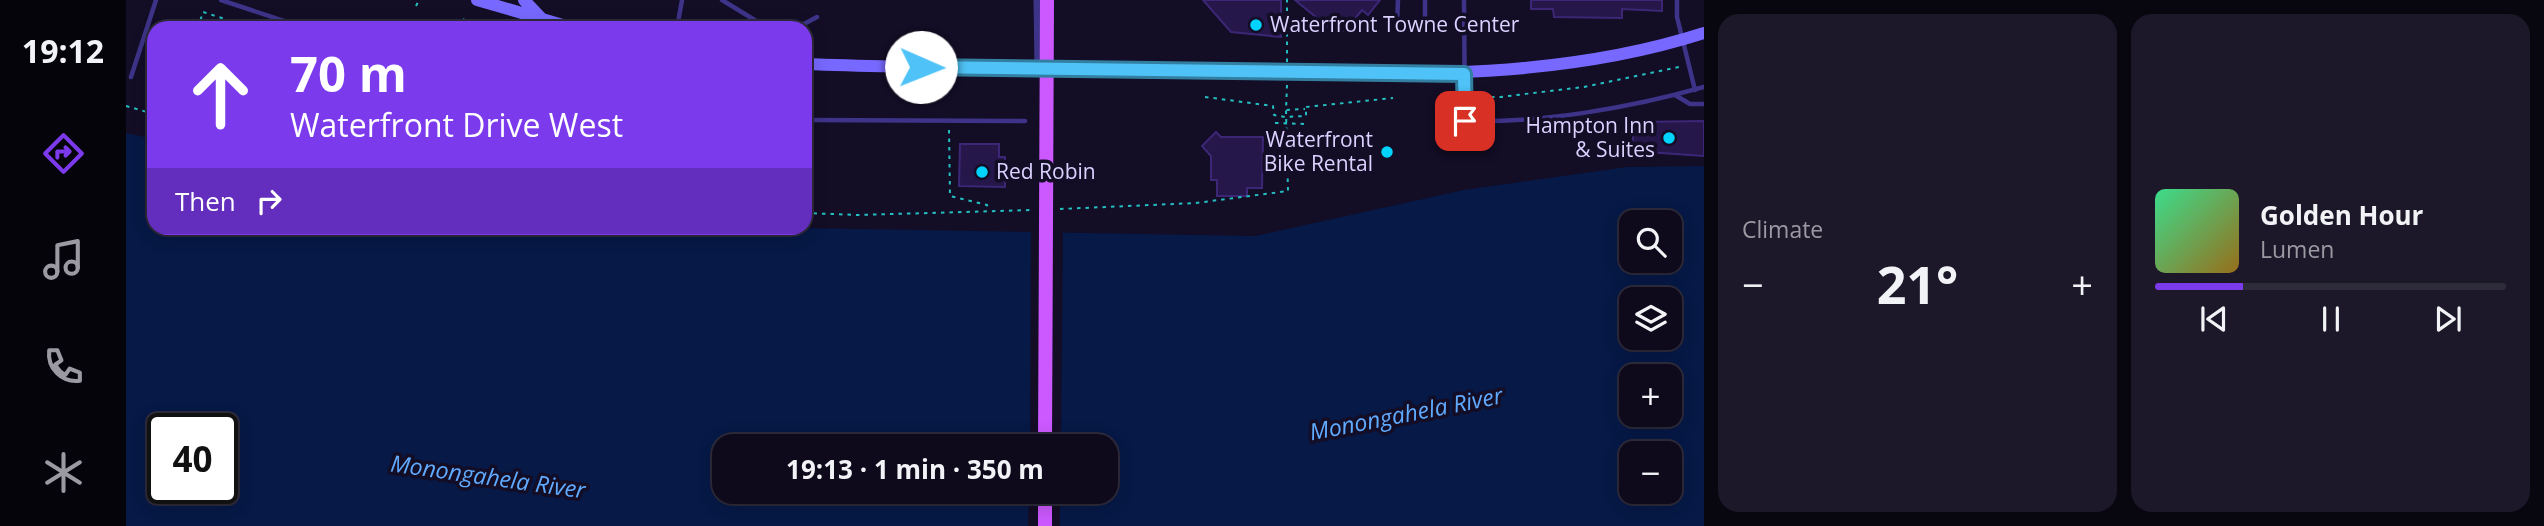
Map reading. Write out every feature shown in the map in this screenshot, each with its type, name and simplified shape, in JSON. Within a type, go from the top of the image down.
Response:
[{"type":"main road","points":[[1045,434],[1047,0]]},
{"type":"main road","points":[[1045,504],[1045,526]]},
{"type":"street","points":[[477,0],[549,21]]},
{"type":"street","points":[[524,0],[542,19]]},
{"type":"street","points":[[1038,0],[1039,69]]},
{"type":"street","points":[[812,64],[1464,74],[1637,51],[1704,33]]},
{"type":"lane","points":[[149,21],[156,0]]},
{"type":"lane","points":[[221,0],[284,21]]},
{"type":"lane","points":[[678,21],[682,0]]},
{"type":"lane","points":[[722,0],[756,21]]},
{"type":"lane","points":[[1398,0],[1397,25],[1425,24],[1425,0]]},
{"type":"lane","points":[[1464,0],[1465,121],[1488,122],[1629,105],[1704,87]]},
{"type":"lane","points":[[1677,0],[1677,17],[1695,90]]},
{"type":"lane","points":[[810,21],[817,17]]},
{"type":"lane","points":[[131,78],[147,28]]},
{"type":"lane","points":[[1674,94],[1690,104],[1704,104]]},
{"type":"lane","points":[[812,120],[1025,121]]},
{"type":"path","points":[[416,6],[419,0]]},
{"type":"path","points":[[1287,0],[1287,39]]},
{"type":"path","points":[[200,21],[203,12],[231,21]]},
{"type":"path","points":[[463,21],[465,16]]},
{"type":"path","points":[[1480,96],[1500,97],[1584,87],[1677,67]]},
{"type":"path","points":[[1205,97],[1273,106],[1274,115],[1286,117],[1306,116],[1306,107],[1393,98]]},
{"type":"path","points":[[1287,97],[1288,191]]},
{"type":"path","points":[[126,106],[147,112]]},
{"type":"path","points":[[1286,110],[1306,110]]},
{"type":"path","points":[[949,121],[950,196],[987,205],[988,212]]},
{"type":"path","points":[[1275,123],[1306,124]]},
{"type":"water","name":"Monongahela River","points":[[126,133],[147,138],[147,235],[812,235],[812,228],[1255,236],[1464,190],[1627,167],[1704,166],[1704,526],[126,526]]},
{"type":"pier","points":[[1031,228],[1063,229],[1061,434],[1030,434]]},
{"type":"pier","points":[[1029,504],[1060,504],[1060,526],[1028,526]]},
{"type":"building","points":[[1203,0],[1281,0],[1281,37],[1231,32]]},
{"type":"building","points":[[1295,0],[1380,0],[1368,15],[1362,10],[1345,31],[1333,31]]},
{"type":"building","points":[[1531,0],[1662,0],[1662,11],[1622,9],[1622,18],[1554,17],[1553,9],[1531,9]]},
{"type":"building","name":"Hampton Inn & Suites","points":[[1704,121],[1704,156],[1633,151],[1633,125],[1639,122]]},
{"type":"building","points":[[1216,132],[1221,137],[1263,137],[1262,188],[1247,188],[1247,196],[1217,196],[1217,180],[1211,180],[1211,156],[1202,146]]},
{"type":"building","name":"Red Robin","points":[[960,144],[999,144],[999,157],[1005,157],[1005,187],[959,186]]},
{"type":"place","name":"Waterfront Towne Center","points":[[1256,25]]},
{"type":"place","name":"Hampton Inn & Suites","points":[[1669,138]]},
{"type":"place","name":"Waterfront Bike Rental","points":[[1387,152]]},
{"type":"place","name":"Red Robin","points":[[982,172]]},
{"type":"route","points":[[921,67],[1464,74],[1465,121]]}]
